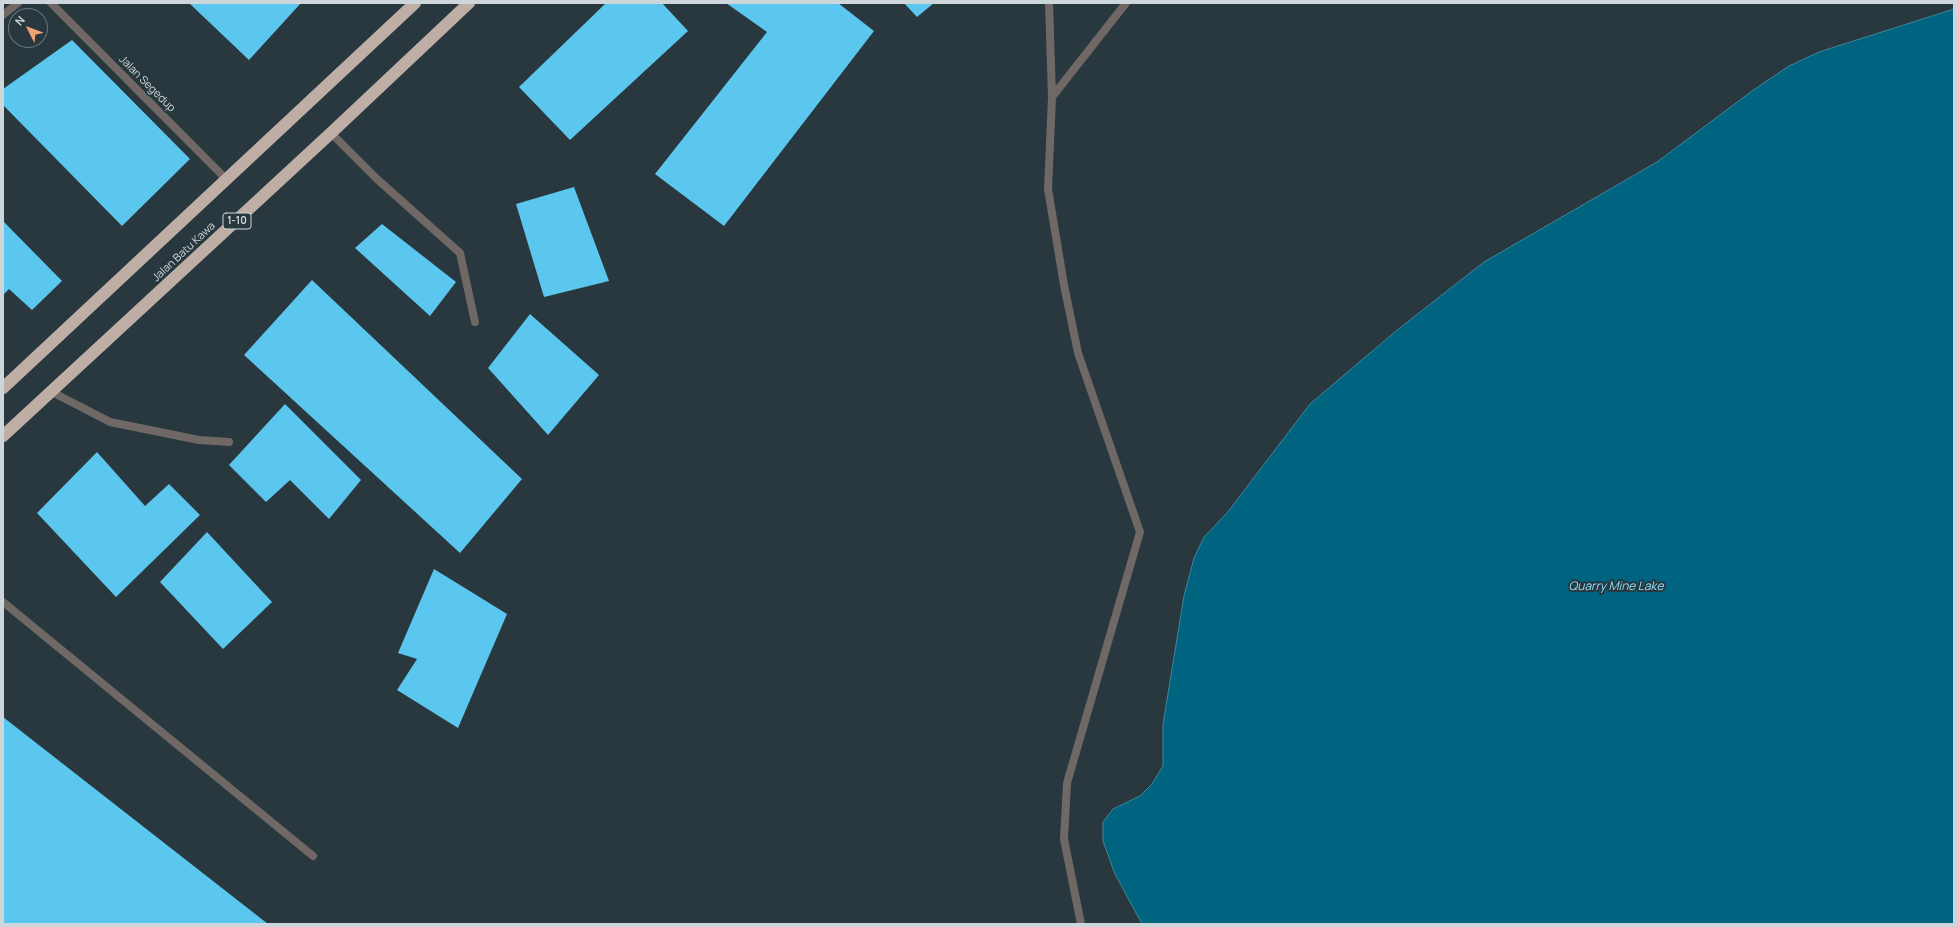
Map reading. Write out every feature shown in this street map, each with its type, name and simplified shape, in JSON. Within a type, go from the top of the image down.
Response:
[{"type":"highway","points":[[3,388],[415,3]]},
{"type":"highway","name":"Jalan Batu Kawa","points":[[3,436],[332,133],[469,3]]},
{"type":"street","points":[[3,15],[18,3]]},
{"type":"street","name":"Jalan Segedup","points":[[51,3],[227,180]]},
{"type":"street","points":[[1049,3],[1052,97],[1048,189],[1078,353],[1140,532],[1067,783],[1064,839],[1078,918],[1081,924]]},
{"type":"street","points":[[1052,97],[1126,3]]},
{"type":"street","points":[[332,133],[377,179],[460,253],[475,322]]},
{"type":"street","points":[[52,392],[110,422],[199,440],[229,442]]},
{"type":"street","points":[[3,602],[313,856]]},
{"type":"water","name":"Quarry Mine Lake","points":[[1954,9],[1954,924],[1142,924],[1115,874],[1103,841],[1103,822],[1113,809],[1140,796],[1152,784],[1163,766],[1163,724],[1184,596],[1194,558],[1204,537],[1227,513],[1310,404],[1396,331],[1484,262],[1657,162],[1752,91],[1789,66],[1819,52]]},
{"type":"building","points":[[189,3],[301,3],[249,60]]},
{"type":"building","points":[[606,3],[662,3],[688,31],[570,140],[519,87]]},
{"type":"building","points":[[726,3],[838,3],[874,31],[724,226],[655,174],[767,32]]},
{"type":"building","points":[[904,3],[934,3],[917,17]]},
{"type":"building","points":[[72,40],[190,159],[122,226],[3,105],[3,89]]},
{"type":"building","points":[[574,187],[609,281],[544,297],[516,204]]},
{"type":"building","points":[[3,221],[62,281],[32,310],[9,289],[3,295]]},
{"type":"building","points":[[382,224],[456,282],[430,316],[355,248]]},
{"type":"building","points":[[312,280],[522,479],[460,553],[244,355]]},
{"type":"building","points":[[530,314],[599,375],[548,435],[488,368]]},
{"type":"building","points":[[285,404],[361,480],[329,519],[290,480],[266,502],[229,465]]},
{"type":"building","points":[[97,452],[145,506],[169,484],[200,515],[116,597],[37,513]]},
{"type":"building","points":[[207,532],[272,602],[223,649],[160,582]]},
{"type":"building","points":[[434,569],[507,614],[458,728],[397,690],[417,659],[398,653]]},
{"type":"building","points":[[3,717],[268,924],[3,924]]}]
